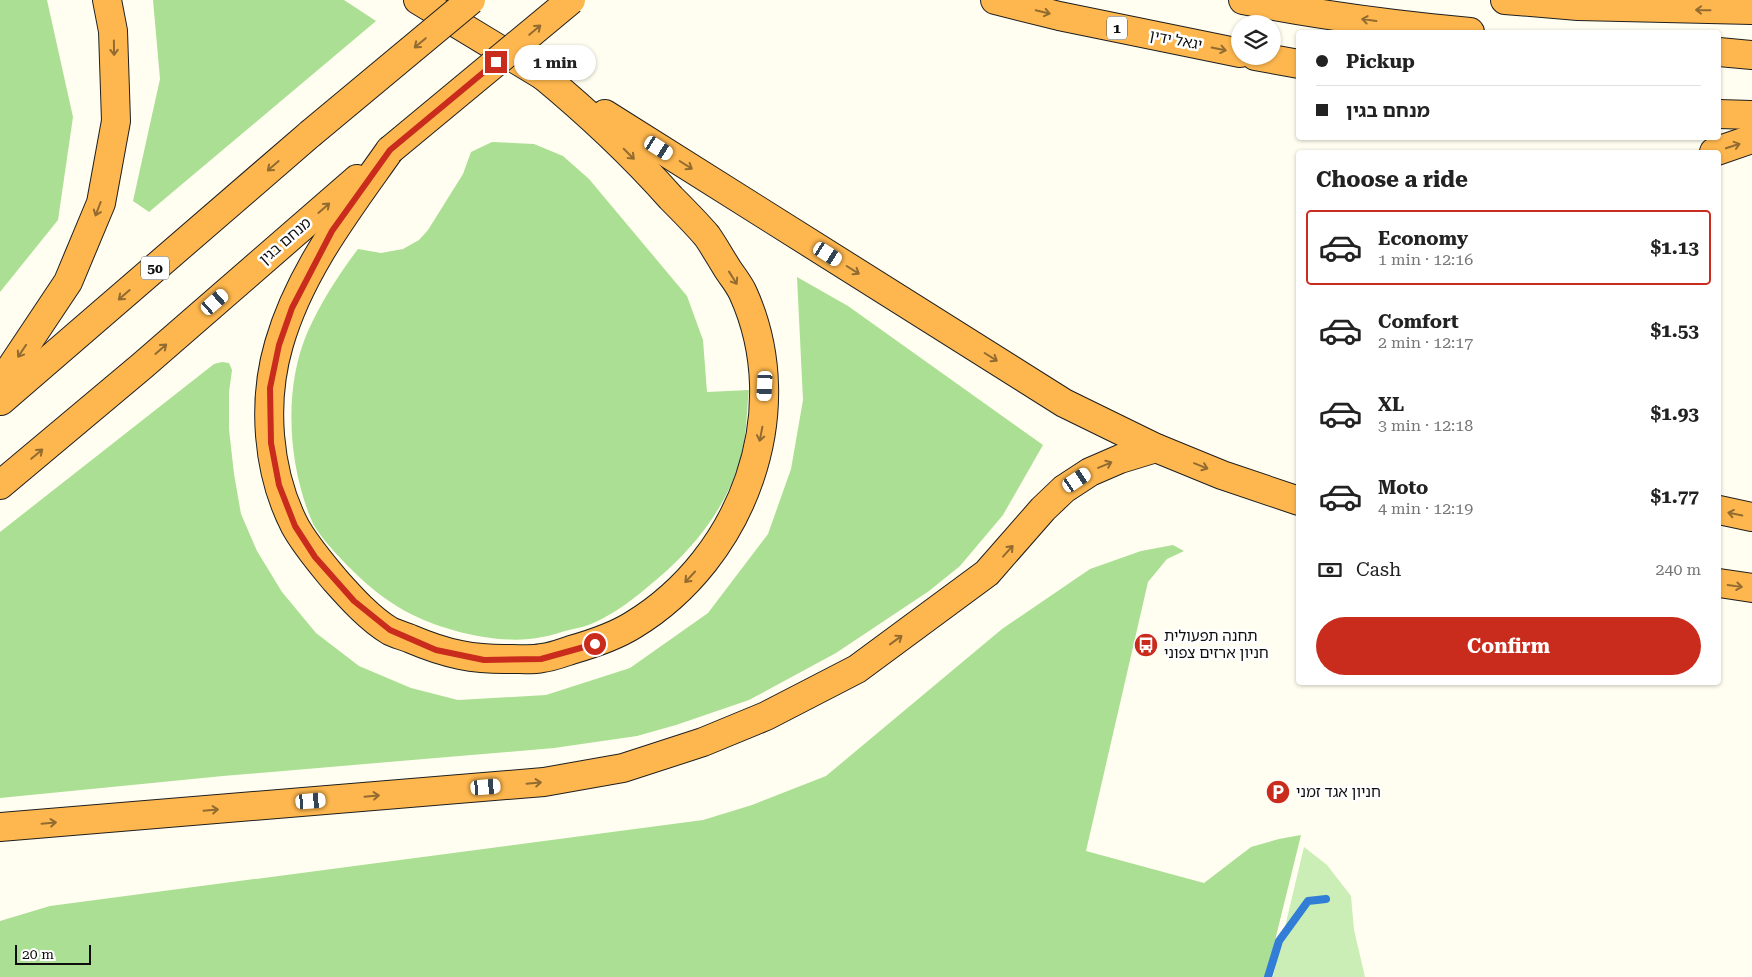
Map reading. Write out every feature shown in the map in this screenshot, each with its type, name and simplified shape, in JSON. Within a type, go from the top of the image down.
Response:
[{"type":"highway","points":[[0,384],[68,282],[101,203],[116,120],[114,31],[107,0]]},
{"type":"highway","points":[[418,0],[541,74],[1064,402],[1156,448],[1222,475],[1296,500]]},
{"type":"highway","name":"50","points":[[0,401],[310,134],[471,0]]},
{"type":"highway","name":"מנחם בגין","points":[[0,485],[142,366],[390,150],[572,0]]},
{"type":"highway","name":"יגאל ידין","points":[[995,0],[1059,16],[1231,51]]},
{"type":"highway","points":[[1243,0],[1413,27],[1447,30]]},
{"type":"highway","points":[[1505,0],[1578,6],[1752,10]]},
{"type":"highway","points":[[1721,52],[1752,54]]},
{"type":"highway","points":[[1281,61],[1296,63]]},
{"type":"highway","points":[[390,150],[332,231],[292,308],[279,345],[270,388],[271,443],[279,485],[295,526],[315,557],[354,601],[390,630],[436,650],[484,660],[541,659],[595,644],[632,626],[664,604],[716,546],[740,505],[753,472],[763,427],[765,386],[760,340],[742,292],[708,238],[608,132],[541,74]]},
{"type":"highway","points":[[1721,114],[1752,115]]},
{"type":"highway","points":[[1720,150],[1752,139]]},
{"type":"highway","points":[[0,827],[544,782],[623,768],[703,742],[766,716],[856,669],[987,573],[1042,509],[1064,490],[1090,472],[1120,459],[1156,448]]},
{"type":"highway","points":[[1721,510],[1752,517]]},
{"type":"highway","points":[[1721,584],[1752,588]]},
{"type":"green space","points":[[0,0],[47,0],[73,117],[58,220],[0,292]]},
{"type":"green space","points":[[153,0],[344,0],[376,21],[149,212],[133,201],[160,79]]},
{"type":"green space","points":[[492,142],[534,144],[563,156],[589,179],[687,296],[703,340],[707,392],[749,390],[745,436],[734,478],[714,516],[672,566],[625,605],[600,620],[586,626],[549,636],[509,640],[472,635],[436,625],[398,607],[360,578],[324,540],[311,519],[297,474],[293,450],[292,425],[292,401],[300,353],[319,309],[344,268],[358,249],[381,253],[403,249],[419,240],[428,230],[463,174],[471,152]]},
{"type":"green space","points":[[797,277],[848,306],[1043,445],[1003,515],[960,566],[929,591],[836,653],[749,700],[637,736],[554,748],[223,776],[0,798],[0,532],[214,364],[229,363],[232,370],[229,392],[229,429],[241,514],[257,551],[282,592],[316,633],[359,666],[411,688],[458,700],[546,695],[630,668],[708,613],[768,534],[791,469],[803,400]]},
{"type":"green space","points":[[1173,545],[1184,551],[1167,559],[1148,582],[1086,851],[1204,883],[1251,847],[1301,835],[1266,977],[0,977],[0,921],[50,906],[703,820],[752,805],[826,776],[1002,629],[1090,569],[1141,551]]},
{"type":"green space","points":[[1304,847],[1327,865],[1351,896],[1354,930],[1365,977],[1273,977]]},
{"type":"waterway","points":[[1268,977],[1279,941],[1308,901],[1326,899]]},
{"type":"place","name":"תחנה תפעולית חניון ארזים צפוני","points":[[1146,645]]},
{"type":"place","name":"חניון אגד זמני","points":[[1278,792]]},
{"type":"route","points":[[496,62],[390,150],[332,231],[292,308],[279,345],[270,388],[271,443],[279,485],[295,526],[315,557],[354,601],[390,630],[436,650],[484,660],[541,659],[595,644]]}]
